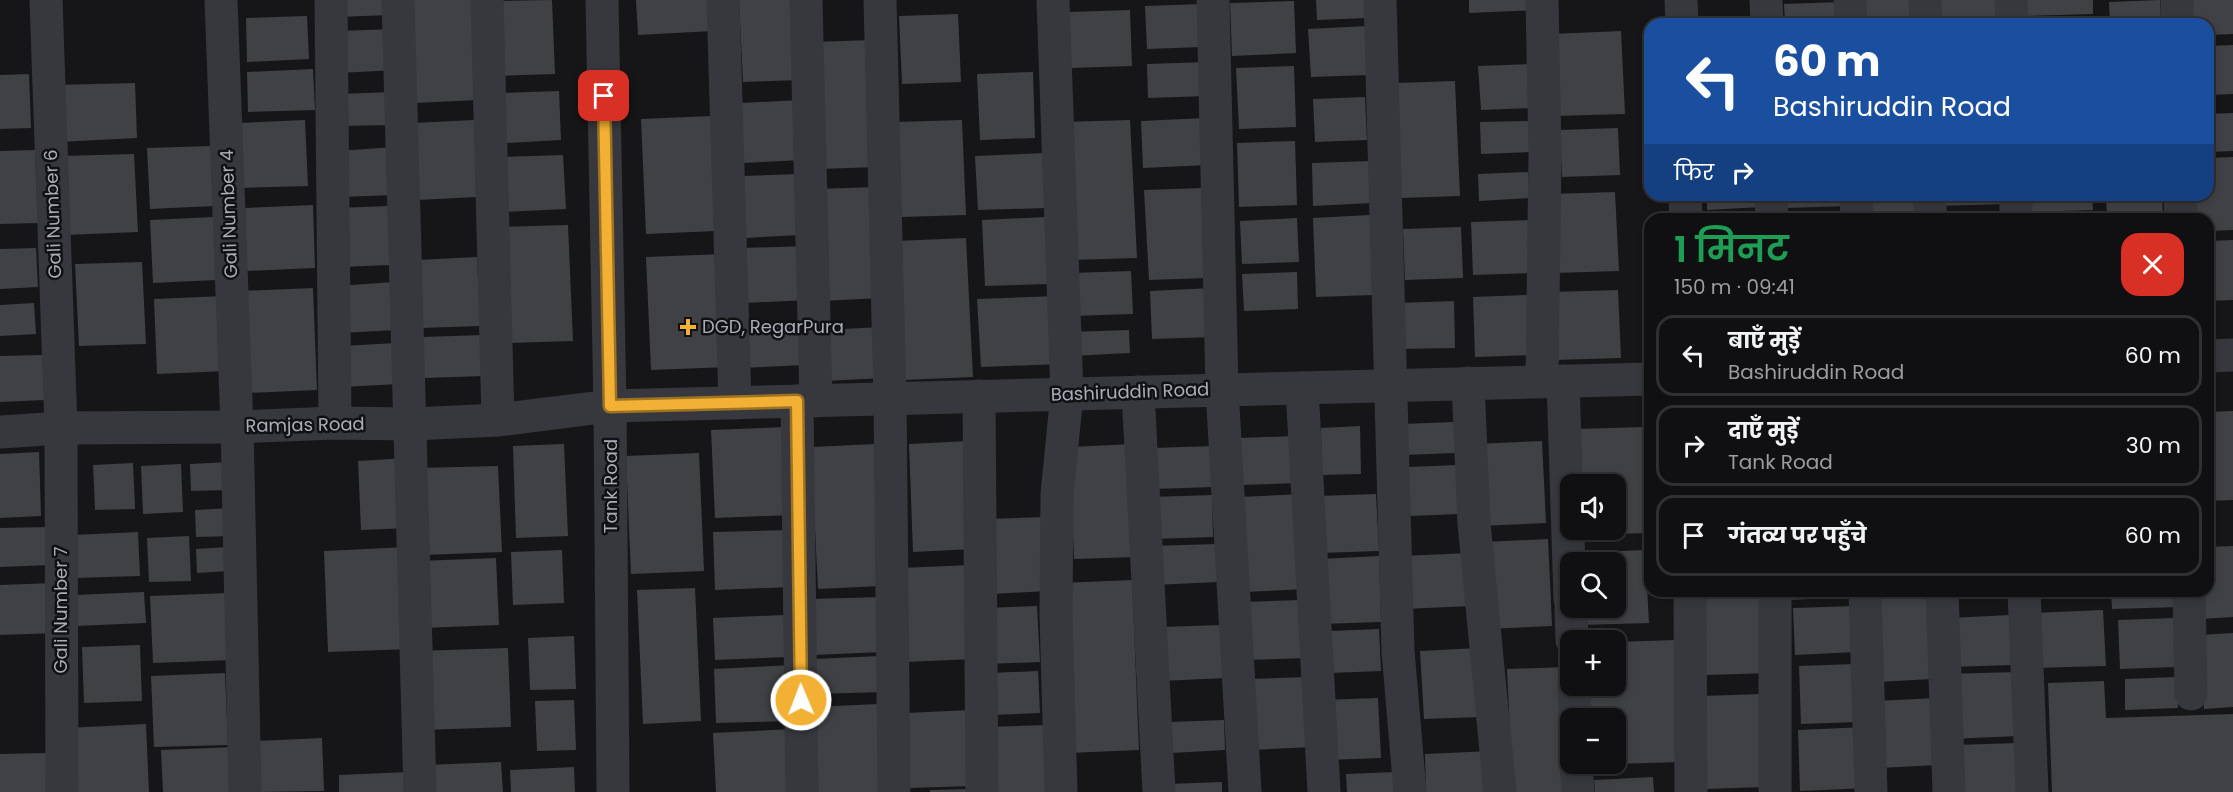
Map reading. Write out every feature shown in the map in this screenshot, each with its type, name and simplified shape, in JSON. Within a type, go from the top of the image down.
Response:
[{"type":"street","name":"Gali Number 6","points":[[46,0],[61,428]]},
{"type":"street","name":"Gali Number 4","points":[[221,0],[237,427],[245,792]]},
{"type":"street","points":[[331,0],[335,423]]},
{"type":"street","points":[[398,0],[412,424],[415,669],[420,792]]},
{"type":"street","points":[[487,0],[498,420]]},
{"type":"street","name":"Tank Road","points":[[602,0],[610,406],[613,792]]},
{"type":"street","points":[[723,0],[735,403]]},
{"type":"street","points":[[802,792],[806,401],[806,0]]},
{"type":"street","points":[[880,0],[890,399],[894,792]]},
{"type":"street","points":[[1053,0],[1067,394],[1057,494],[1056,615],[1060,792]]},
{"type":"street","points":[[1214,0],[1222,389],[1245,792]]},
{"type":"street","points":[[1380,0],[1398,651],[1410,792]]},
{"type":"street","points":[[1542,0],[1552,381],[1566,552]]},
{"type":"street","points":[[1682,0],[1682,18]]},
{"type":"street","points":[[1766,0],[1767,18]]},
{"type":"street","points":[[1850,0],[1851,18]]},
{"type":"street","points":[[1925,0],[1926,18]]},
{"type":"street","points":[[2011,0],[2012,18]]},
{"type":"street","points":[[2177,0],[2177,18]]},
{"type":"street","points":[[2214,356],[2233,355]]},
{"type":"street","name":"Bashiruddin Road","points":[[610,406],[1644,379]]},
{"type":"street","points":[[1468,383],[1474,523],[1500,792]]},
{"type":"street","points":[[1302,388],[1324,792]]},
{"type":"street","points":[[1138,392],[1159,792]]},
{"type":"street","points":[[979,396],[982,792]]},
{"type":"street","name":"Ramjas Road","points":[[0,432],[61,428],[237,427],[335,423],[412,424],[498,420],[610,406]]},
{"type":"street","name":"Gali Number 7","points":[[61,428],[62,792]]},
{"type":"street","points":[[1690,597],[1691,792]]},
{"type":"street","points":[[1775,597],[1775,792]]},
{"type":"street","points":[[1865,597],[1871,792]]},
{"type":"street","points":[[1942,597],[1949,792]]},
{"type":"street","points":[[2024,597],[2032,792]]},
{"type":"street","points":[[2189,597],[2191,694]]},
{"type":"street","points":[[1577,774],[1578,792]]},
{"type":"building","points":[[337,0],[388,0],[389,15],[338,17]]},
{"type":"building","points":[[409,0],[475,0],[479,100],[414,103]]},
{"type":"building","points":[[552,0],[555,74],[496,76],[492,1]]},
{"type":"building","points":[[636,0],[711,0],[712,31],[638,35]]},
{"type":"building","points":[[739,0],[799,0],[802,80],[743,82]]},
{"type":"building","points":[[1316,0],[1366,0],[1367,18],[1317,20]]},
{"type":"building","points":[[1469,0],[1538,0],[1539,10],[1469,13]]},
{"type":"building","points":[[1857,0],[1912,0],[1913,18],[1858,18]]},
{"type":"building","points":[[1934,0],[2000,0],[2001,18],[1935,18]]},
{"type":"building","points":[[2026,0],[2093,0],[2093,14],[2026,16]]},
{"type":"building","points":[[2160,0],[2161,18],[2110,18],[2109,2]]},
{"type":"building","points":[[2181,0],[2233,0],[2233,34],[2214,35],[2214,18],[2182,18]]},
{"type":"building","points":[[1294,1],[1296,53],[1232,56],[1230,3]]},
{"type":"building","points":[[1842,2],[1843,18],[1785,18],[1784,4]]},
{"type":"building","points":[[1201,4],[1202,47],[1147,49],[1145,6]]},
{"type":"building","points":[[1130,10],[1132,66],[1071,68],[1069,12]]},
{"type":"building","points":[[958,14],[961,82],[902,84],[899,16]]},
{"type":"building","points":[[307,16],[309,59],[247,62],[246,18]]},
{"type":"building","points":[[1367,26],[1369,75],[1311,77],[1308,29]]},
{"type":"building","points":[[396,29],[398,70],[337,73],[335,31]]},
{"type":"building","points":[[1621,31],[1625,114],[1555,116],[1551,34]]},
{"type":"building","points":[[873,40],[878,167],[818,169],[813,42]]},
{"type":"building","points":[[2233,45],[2233,94],[2214,95],[2214,46]]},
{"type":"building","points":[[1206,62],[1207,96],[1148,98],[1147,64]]},
{"type":"building","points":[[1532,64],[1534,108],[1481,110],[1478,66]]},
{"type":"building","points":[[1294,66],[1296,127],[1239,129],[1236,68]]},
{"type":"building","points":[[313,69],[315,110],[248,112],[247,72]]},
{"type":"building","points":[[1033,72],[1035,138],[980,140],[977,74]]},
{"type":"building","points":[[29,74],[31,128],[0,129],[0,75]]},
{"type":"building","points":[[1455,81],[1460,196],[1401,198],[1397,83]]},
{"type":"building","points":[[135,83],[137,138],[58,142],[55,85]]},
{"type":"building","points":[[559,91],[561,140],[506,143],[503,93]]},
{"type":"building","points":[[392,92],[393,125],[340,126],[339,94]]},
{"type":"building","points":[[1365,97],[1367,140],[1315,142],[1313,99]]},
{"type":"building","points":[[801,100],[803,160],[743,163],[741,103]]},
{"type":"building","points":[[2233,113],[2233,151],[2214,152],[2214,114]]},
{"type":"building","points":[[711,116],[716,231],[646,234],[641,119]]},
{"type":"building","points":[[1206,118],[1208,165],[1143,168],[1141,121]]},
{"type":"building","points":[[305,120],[308,186],[240,188],[238,123]]},
{"type":"building","points":[[474,120],[477,197],[417,200],[414,123]]},
{"type":"building","points":[[962,120],[966,215],[901,217],[897,122]]},
{"type":"building","points":[[1130,120],[1137,258],[1071,260],[1064,122]]},
{"type":"building","points":[[1532,121],[1533,152],[1481,154],[1480,122]]},
{"type":"building","points":[[1618,128],[1620,175],[1562,177],[1560,130]]},
{"type":"building","points":[[1295,141],[1297,205],[1239,207],[1237,143]]},
{"type":"building","points":[[212,146],[214,206],[150,209],[147,148]]},
{"type":"building","points":[[396,147],[397,195],[337,197],[336,151]]},
{"type":"building","points":[[35,150],[38,223],[0,224],[0,151]]},
{"type":"building","points":[[1046,153],[1048,208],[978,210],[975,156]]},
{"type":"building","points":[[134,154],[138,232],[65,235],[62,156]]},
{"type":"building","points":[[563,155],[566,209],[502,212],[499,157]]},
{"type":"building","points":[[2233,157],[2233,230],[2214,231],[2214,213],[2187,213],[2186,201],[2214,201],[2214,158]]},
{"type":"building","points":[[1371,161],[1372,203],[1313,206],[1312,163]]},
{"type":"building","points":[[1528,172],[1529,198],[1479,201],[1478,174]]},
{"type":"building","points":[[798,174],[801,235],[745,238],[742,176]]},
{"type":"building","points":[[876,187],[881,298],[822,301],[817,189]]},
{"type":"building","points":[[1202,188],[1206,278],[1149,280],[1144,190]]},
{"type":"building","points":[[1615,192],[1619,271],[1554,273],[1551,194]]},
{"type":"building","points":[[1707,201],[1760,201],[1761,207],[1707,210]]},
{"type":"building","points":[[1784,201],[1850,201],[1850,206],[1785,208]]},
{"type":"building","points":[[1862,201],[1918,201],[1919,213],[1863,213]]},
{"type":"building","points":[[1937,201],[2007,201],[2007,204],[1937,206]]},
{"type":"building","points":[[2028,201],[2092,201],[2093,210],[2028,212]]},
{"type":"building","points":[[2106,201],[2162,201],[2163,213],[2107,213]]},
{"type":"building","points":[[313,205],[315,268],[247,271],[245,208]]},
{"type":"building","points":[[388,206],[391,265],[340,267],[337,208]]},
{"type":"building","points":[[1370,215],[1373,295],[1316,297],[1313,218]]},
{"type":"building","points":[[214,217],[216,280],[153,283],[150,220]]},
{"type":"building","points":[[1046,217],[1049,284],[985,286],[982,220]]},
{"type":"building","points":[[1297,218],[1299,262],[1242,264],[1240,221]]},
{"type":"building","points":[[1531,220],[1533,273],[1473,275],[1471,222]]},
{"type":"building","points":[[568,225],[573,341],[507,343],[502,227]]},
{"type":"building","points":[[1461,227],[1463,278],[1405,280],[1403,229]]},
{"type":"building","points":[[966,238],[973,377],[902,380],[896,241]]},
{"type":"building","points":[[2233,240],[2233,300],[2214,301],[2214,241]]},
{"type":"building","points":[[807,246],[809,300],[745,303],[743,248]]},
{"type":"building","points":[[36,248],[38,287],[0,289],[0,249]]},
{"type":"building","points":[[723,254],[728,367],[651,370],[646,257]]},
{"type":"building","points":[[477,257],[480,326],[420,328],[417,260]]},
{"type":"building","points":[[142,262],[146,344],[79,346],[75,264]]},
{"type":"building","points":[[1131,271],[1133,314],[1073,316],[1071,273]]},
{"type":"building","points":[[1297,272],[1298,309],[1244,311],[1242,274]]},
{"type":"building","points":[[394,282],[397,330],[340,333],[337,286]]},
{"type":"building","points":[[313,288],[317,390],[245,393],[240,291]]},
{"type":"building","points":[[1212,288],[1214,337],[1152,339],[1150,291]]},
{"type":"building","points":[[1618,290],[1621,358],[1555,360],[1552,292]]},
{"type":"building","points":[[1528,295],[1531,355],[1475,357],[1473,297]]},
{"type":"building","points":[[224,296],[228,371],[157,374],[154,299]]},
{"type":"building","points":[[1058,296],[1061,364],[981,367],[977,299]]},
{"type":"building","points":[[1454,301],[1455,348],[1400,349],[1398,303]]},
{"type":"building","points":[[34,303],[36,334],[0,336],[0,305]]},
{"type":"building","points":[[802,322],[804,365],[741,368],[739,325]]},
{"type":"building","points":[[882,327],[884,378],[825,381],[823,330]]},
{"type":"building","points":[[1129,330],[1130,353],[1071,356],[1070,332]]},
{"type":"building","points":[[483,335],[485,376],[424,378],[422,337]]},
{"type":"building","points":[[397,343],[399,384],[343,387],[341,346]]},
{"type":"building","points":[[43,355],[45,400],[0,402],[0,356]]},
{"type":"building","points":[[2233,411],[2233,500],[2214,501],[2214,412]]},
{"type":"building","points":[[1454,422],[1455,453],[1403,455],[1402,424]]},
{"type":"building","points":[[1360,426],[1361,474],[1322,475],[1321,428]]},
{"type":"building","points":[[787,427],[791,515],[715,518],[711,430]]},
{"type":"building","points":[[1644,427],[1644,533],[1626,534],[1626,474],[1578,474],[1576,429]]},
{"type":"building","points":[[1296,436],[1298,483],[1241,485],[1239,438]]},
{"type":"building","points":[[969,441],[973,549],[913,552],[909,444]]},
{"type":"building","points":[[1542,441],[1546,523],[1479,526],[1475,444]]},
{"type":"building","points":[[564,444],[568,536],[516,538],[513,446]]},
{"type":"building","points":[[875,444],[881,586],[818,589],[811,447]]},
{"type":"building","points":[[1133,444],[1138,557],[1074,559],[1070,447]]},
{"type":"building","points":[[1213,446],[1214,487],[1154,489],[1152,448]]},
{"type":"building","points":[[39,452],[41,516],[0,518],[0,454]]},
{"type":"building","points":[[699,453],[704,571],[631,574],[626,456]]},
{"type":"building","points":[[407,458],[410,528],[361,530],[358,461]]},
{"type":"building","points":[[229,462],[230,490],[191,491],[190,464]]},
{"type":"building","points":[[133,463],[135,509],[95,510],[93,465]]},
{"type":"building","points":[[181,464],[183,512],[143,514],[141,466]]},
{"type":"building","points":[[1459,465],[1461,514],[1410,516],[1408,467]]},
{"type":"building","points":[[498,466],[502,552],[423,555],[419,468]]},
{"type":"building","points":[[1303,494],[1307,589],[1243,592],[1239,497]]},
{"type":"building","points":[[1376,494],[1379,551],[1319,553],[1317,496]]},
{"type":"building","points":[[1212,495],[1213,537],[1153,539],[1152,497]]},
{"type":"building","points":[[232,508],[233,536],[196,537],[195,510]]},
{"type":"building","points":[[1044,517],[1047,591],[992,594],[989,519]]},
{"type":"building","points":[[48,527],[50,565],[0,567],[0,528]]},
{"type":"building","points":[[789,530],[792,587],[715,590],[713,532]]},
{"type":"building","points":[[138,532],[140,576],[75,578],[73,535]]},
{"type":"building","points":[[189,536],[191,581],[149,582],[147,538]]},
{"type":"building","points":[[1548,539],[1552,626],[1487,629],[1484,542]]},
{"type":"building","points":[[1217,544],[1219,582],[1152,585],[1150,546]]},
{"type":"building","points":[[2233,546],[2233,617],[2200,619],[2198,597],[2214,597],[2214,547]]},
{"type":"building","points":[[228,547],[229,571],[197,573],[196,549]]},
{"type":"building","points":[[407,547],[411,649],[328,652],[324,551]]},
{"type":"building","points":[[562,550],[564,603],[513,605],[511,552]]},
{"type":"building","points":[[1644,550],[1644,597],[1648,597],[1649,623],[1582,625],[1582,618],[1626,618],[1626,552],[1601,552]]},
{"type":"building","points":[[1470,553],[1472,606],[1404,609],[1402,556]]},
{"type":"building","points":[[1379,556],[1381,622],[1322,624],[1320,559]]},
{"type":"building","points":[[496,558],[499,625],[422,628],[419,561]]},
{"type":"building","points":[[971,565],[974,659],[904,662],[900,568]]},
{"type":"building","points":[[1132,580],[1139,750],[1068,753],[1060,583]]},
{"type":"building","points":[[54,583],[57,633],[0,635],[0,585]]},
{"type":"building","points":[[695,588],[701,721],[643,724],[637,590]]},
{"type":"building","points":[[144,592],[146,623],[76,626],[75,595]]},
{"type":"building","points":[[229,593],[233,660],[153,663],[150,596]]},
{"type":"building","points":[[882,597],[884,652],[812,655],[810,599]]},
{"type":"building","points":[[1702,597],[1769,597],[1772,673],[1706,675]]},
{"type":"building","points":[[1789,597],[1858,597],[1789,600]]},
{"type":"building","points":[[1874,597],[1928,597],[1932,679],[1878,682]]},
{"type":"building","points":[[2041,597],[2084,597],[2041,599]]},
{"type":"building","points":[[2111,597],[2178,597],[2179,607],[2112,609]]},
{"type":"building","points":[[1303,600],[1306,658],[1246,660],[1244,602]]},
{"type":"building","points":[[1037,606],[1040,662],[986,664],[984,608]]},
{"type":"building","points":[[1854,606],[1856,652],[1795,655],[1793,608]]},
{"type":"building","points":[[2103,610],[2106,666],[2033,668],[2030,613]]},
{"type":"building","points":[[784,615],[786,657],[715,660],[713,618]]},
{"type":"building","points":[[2010,615],[2012,665],[1951,667],[1949,618]]},
{"type":"building","points":[[2174,618],[2176,667],[2120,669],[2118,620]]},
{"type":"building","points":[[1223,625],[1225,678],[1161,681],[1159,627]]},
{"type":"building","points":[[1379,629],[1381,671],[1331,673],[1329,631]]},
{"type":"building","points":[[2233,633],[2233,707],[2204,709],[2200,635]]},
{"type":"building","points":[[574,636],[576,689],[530,690],[528,638]]},
{"type":"building","points":[[1675,640],[1680,762],[1626,764],[1626,708],[1589,708],[1588,696],[1626,696],[1626,642]]},
{"type":"building","points":[[140,645],[142,701],[84,703],[82,647]]},
{"type":"building","points":[[508,648],[511,727],[421,730],[417,651]]},
{"type":"building","points":[[1478,648],[1481,717],[1424,719],[1420,651]]},
{"type":"building","points":[[880,656],[882,692],[815,694],[813,659]]},
{"type":"building","points":[[1855,664],[1857,722],[1801,724],[1799,666]]},
{"type":"building","points":[[794,665],[797,721],[716,723],[714,669]]},
{"type":"building","points":[[1560,667],[1560,696],[1568,696],[1569,708],[1560,708],[1560,774],[1572,774],[1573,792],[1513,792],[1507,669]]},
{"type":"building","points":[[1038,671],[1040,713],[991,715],[990,673]]},
{"type":"building","points":[[2017,672],[2019,736],[1949,739],[1946,674]]},
{"type":"building","points":[[225,673],[228,745],[154,747],[151,676]]},
{"type":"building","points":[[1310,677],[1313,747],[1252,750],[1248,679]]},
{"type":"building","points":[[2177,677],[2178,708],[2125,710],[2125,679]]},
{"type":"building","points":[[2104,681],[2106,718],[2233,714],[2233,792],[2052,792],[2048,683]]},
{"type":"building","points":[[1761,694],[1765,787],[1706,789],[1702,696]]},
{"type":"building","points":[[1378,698],[1381,758],[1326,760],[1323,700]]},
{"type":"building","points":[[1936,698],[1938,765],[1879,768],[1876,701]]},
{"type":"building","points":[[574,700],[576,750],[537,751],[535,701]]},
{"type":"building","points":[[879,704],[882,792],[814,792],[811,707]]},
{"type":"building","points":[[971,710],[974,786],[908,788],[906,713]]},
{"type":"building","points":[[1224,720],[1225,750],[1171,753],[1170,722]]},
{"type":"building","points":[[146,724],[149,792],[69,792],[66,728]]},
{"type":"building","points":[[1045,725],[1048,792],[986,792],[984,727]]},
{"type":"building","points":[[1866,727],[1869,788],[1800,791],[1798,730]]},
{"type":"building","points":[[792,729],[795,792],[716,792],[713,733]]},
{"type":"building","points":[[322,738],[324,791],[258,792],[256,741]]},
{"type":"building","points":[[2018,743],[2020,792],[1958,792],[1956,745]]},
{"type":"building","points":[[235,747],[237,792],[163,792],[161,750]]},
{"type":"building","points":[[1491,751],[1493,792],[1426,792],[1425,754]]},
{"type":"building","points":[[46,753],[47,792],[0,792],[0,754]]},
{"type":"building","points":[[501,762],[503,792],[427,792],[426,765]]},
{"type":"building","points":[[574,767],[575,792],[511,792],[510,770]]},
{"type":"building","points":[[408,772],[409,792],[339,792],[339,775]]},
{"type":"building","points":[[1395,772],[1396,792],[1347,792],[1346,774]]},
{"type":"building","points":[[1653,777],[1654,792],[1595,792],[1594,780]]},
{"type":"building","points":[[1222,782],[1222,792],[1169,792],[1168,784]]},
{"type":"building","points":[[972,789],[972,792],[930,792],[930,790]]},
{"type":"place","name":"DGD, RegarPura","points":[[688,327]]},
{"type":"route","points":[[604,96],[610,406],[797,401],[801,700]]}]
